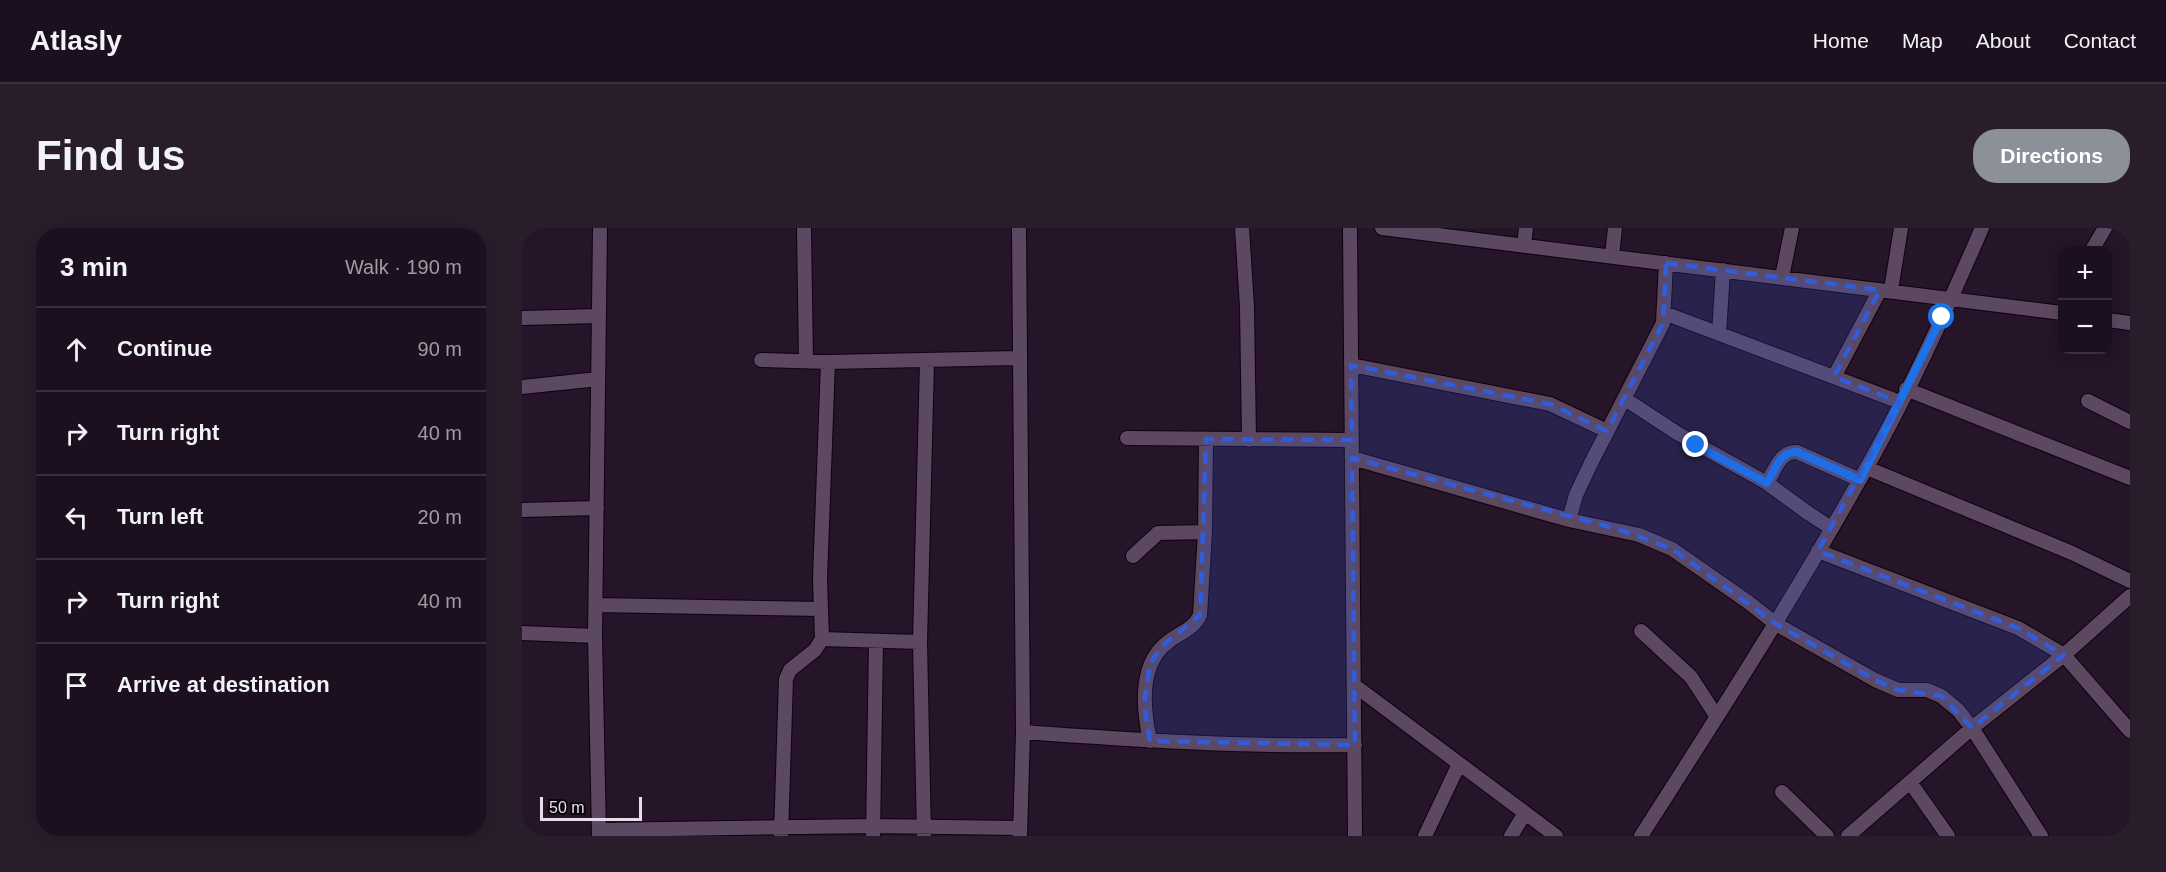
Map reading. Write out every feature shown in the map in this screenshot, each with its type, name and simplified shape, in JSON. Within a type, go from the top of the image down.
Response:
[{"type":"street","points":[[600,228],[595,636],[599,833],[1020,832],[1023,732],[1019,228]]},
{"type":"street","points":[[804,228],[806,361]]},
{"type":"street","points":[[1242,228],[1247,307],[1248,440]]},
{"type":"street","points":[[1350,228],[1355,836]]},
{"type":"street","points":[[1382,228],[1454,232],[1524,245],[1951,299],[2058,309]]},
{"type":"street","points":[[1524,245],[1526,228]]},
{"type":"street","points":[[1612,256],[1615,228]]},
{"type":"street","points":[[1782,277],[1792,228]]},
{"type":"street","points":[[1834,377],[1885,290],[1901,228]]},
{"type":"street","points":[[1641,836],[1776,624],[1863,474],[1951,299],[1982,228]]},
{"type":"street","points":[[2094,246],[2105,228]]},
{"type":"street","points":[[1569,519],[1576,495],[1663,323],[1666,263]]},
{"type":"street","points":[[1719,334],[1723,270]]},
{"type":"street","points":[[1664,313],[1900,402]]},
{"type":"street","points":[[522,318],[599,316]]},
{"type":"street","points":[[2112,321],[2130,324]]},
{"type":"street","points":[[761,360],[828,362],[1019,358]]},
{"type":"street","points":[[924,831],[920,642],[927,360]]},
{"type":"street","points":[[781,831],[786,679],[790,670],[814,650],[822,639],[828,362]]},
{"type":"street","points":[[1351,365],[1550,404],[1607,431]]},
{"type":"street","points":[[522,387],[598,379]]},
{"type":"street","points":[[1906,389],[2130,478]]},
{"type":"street","points":[[1625,399],[1677,434],[1767,483],[1831,528]]},
{"type":"street","points":[[2088,401],[2130,422]]},
{"type":"street","points":[[1126,438],[1352,440]]},
{"type":"street","points":[[1150,741],[1144,704],[1150,664],[1161,647],[1197,621],[1200,615],[1205,532],[1206,439]]},
{"type":"street","points":[[1767,483],[1783,457],[1790,452],[1797,452],[1863,474],[2072,553],[2130,581]]},
{"type":"street","points":[[1352,458],[1569,519],[1628,532],[1672,549],[1776,624],[1875,680],[1898,690],[1927,690],[1941,696],[1958,710],[1971,728],[2041,836]]},
{"type":"street","points":[[522,510],[597,508]]},
{"type":"street","points":[[1133,556],[1158,533],[1205,532]]},
{"type":"street","points":[[1818,551],[2018,628],[2064,655],[2130,732]]},
{"type":"street","points":[[1848,836],[1971,728],[2064,655],[2130,597]]},
{"type":"street","points":[[596,605],[821,609]]},
{"type":"street","points":[[1641,631],[1691,677],[1718,717]]},
{"type":"street","points":[[522,633],[595,636]]},
{"type":"street","points":[[822,639],[920,642]]},
{"type":"street","points":[[873,831],[876,641]]},
{"type":"street","points":[[1354,685],[1556,836]]},
{"type":"street","points":[[1023,732],[1150,741],[1293,746],[1354,745]]},
{"type":"street","points":[[1425,836],[1459,764]]},
{"type":"street","points":[[1910,782],[1948,836]]},
{"type":"street","points":[[1782,792],[1827,836]]},
{"type":"street","points":[[1511,836],[1525,813]]},
{"type":"highlighted area","points":[[1666,263],[1880,290],[1834,377],[1900,402],[1818,551],[2018,628],[2064,655],[1972,728],[1941,696],[1898,690],[1875,680],[1776,624],[1672,549],[1617,529],[1352,458],[1355,745],[1150,741],[1144,704],[1150,664],[1161,647],[1200,615],[1206,439],[1352,440],[1351,365],[1550,404],[1607,431],[1663,323]]},
{"type":"route","points":[[1696,445],[1767,483],[1783,457],[1790,452],[1797,452],[1860,480],[1942,317]]}]
